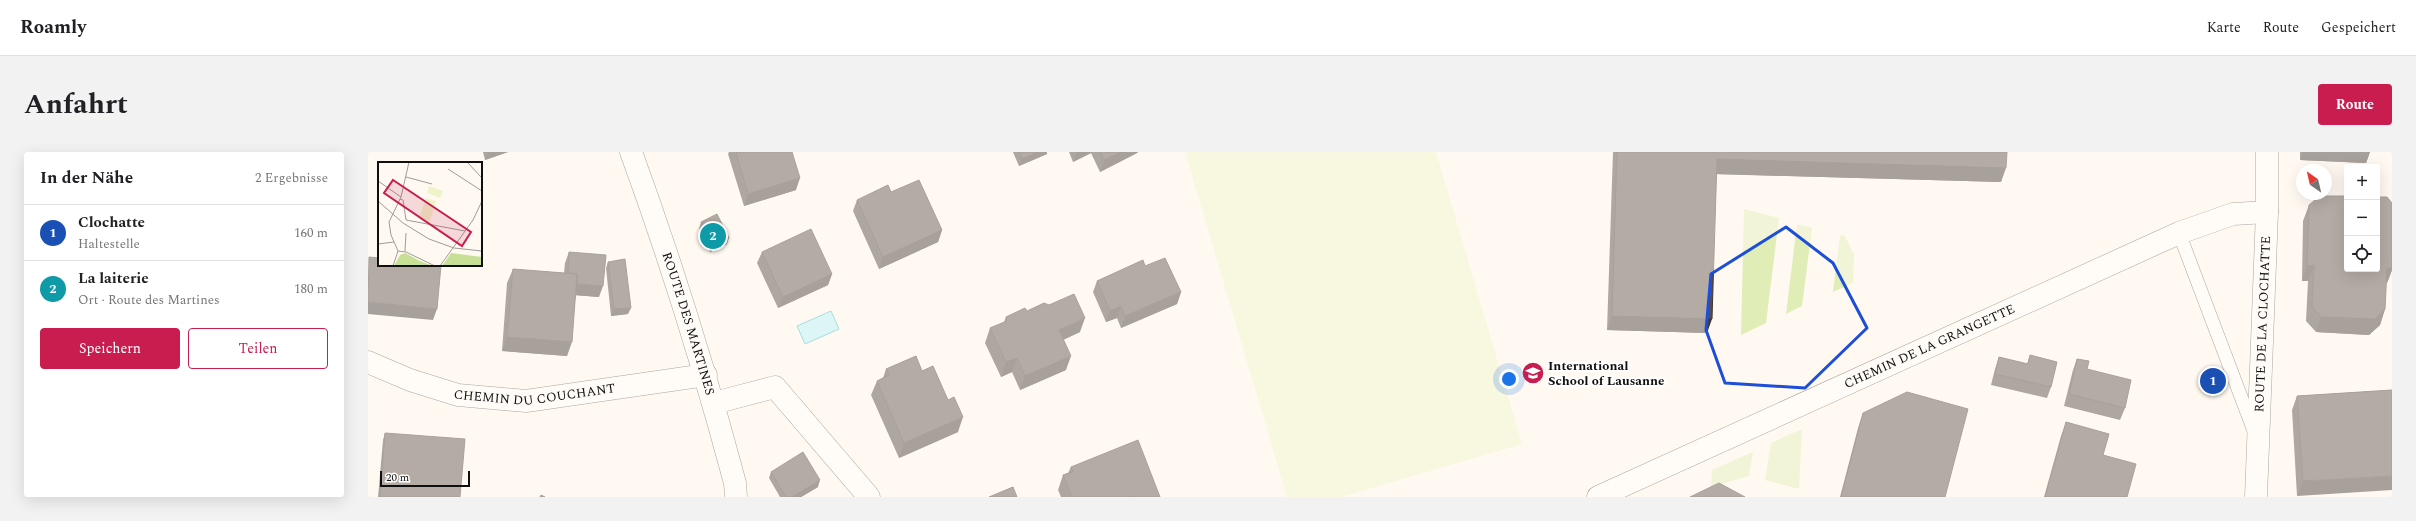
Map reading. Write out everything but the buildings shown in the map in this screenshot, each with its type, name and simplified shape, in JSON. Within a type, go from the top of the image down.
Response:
[{"type":"street","name":"ROUTE DES MARTINES","points":[[631,152],[706,375],[735,483],[736,497]]},
{"type":"street","name":"ROUTE DE LA CLOCHATTE","points":[[2256,497],[2257,438],[2267,212],[2267,152]]},
{"type":"street","name":"CHEMIN DE LA GRANGETTE","points":[[1598,497],[2178,232],[2233,214],[2267,212]]},
{"type":"street","name":"CHEMIN DU COUCHANT","points":[[368,362],[410,380],[458,395],[526,400],[706,375]]},
{"type":"street","points":[[714,403],[775,387],[869,497]]},
{"type":"lane","points":[[2178,232],[2257,438]]},
{"type":"highlighted area","points":[[1786,227],[1833,263],[1867,328],[1805,388],[1725,383],[1706,330],[1711,274]]},
{"type":"green space","points":[[1185,152],[1436,152],[1522,444],[1341,497],[1287,497]]},
{"type":"green space","points":[[1744,209],[1779,218],[1766,323],[1741,335]]},
{"type":"green space","points":[[1797,224],[1812,228],[1802,306],[1786,314]]},
{"type":"green space","points":[[1840,235],[1845,236],[1854,255],[1853,283],[1833,292]]},
{"type":"green space","points":[[1802,429],[1799,489],[1765,480],[1771,443]]},
{"type":"green space","points":[[1753,452],[1749,476],[1711,487],[1712,470]]},
{"type":"water","points":[[831,311],[839,329],[805,344],[797,326]]},
{"type":"place","name":"La laiterie","points":[[713,236]]},
{"type":"place","name":"International School of Lausanne","points":[[1533,373]]},
{"type":"place","name":"Clochatte","points":[[2213,381]]}]
